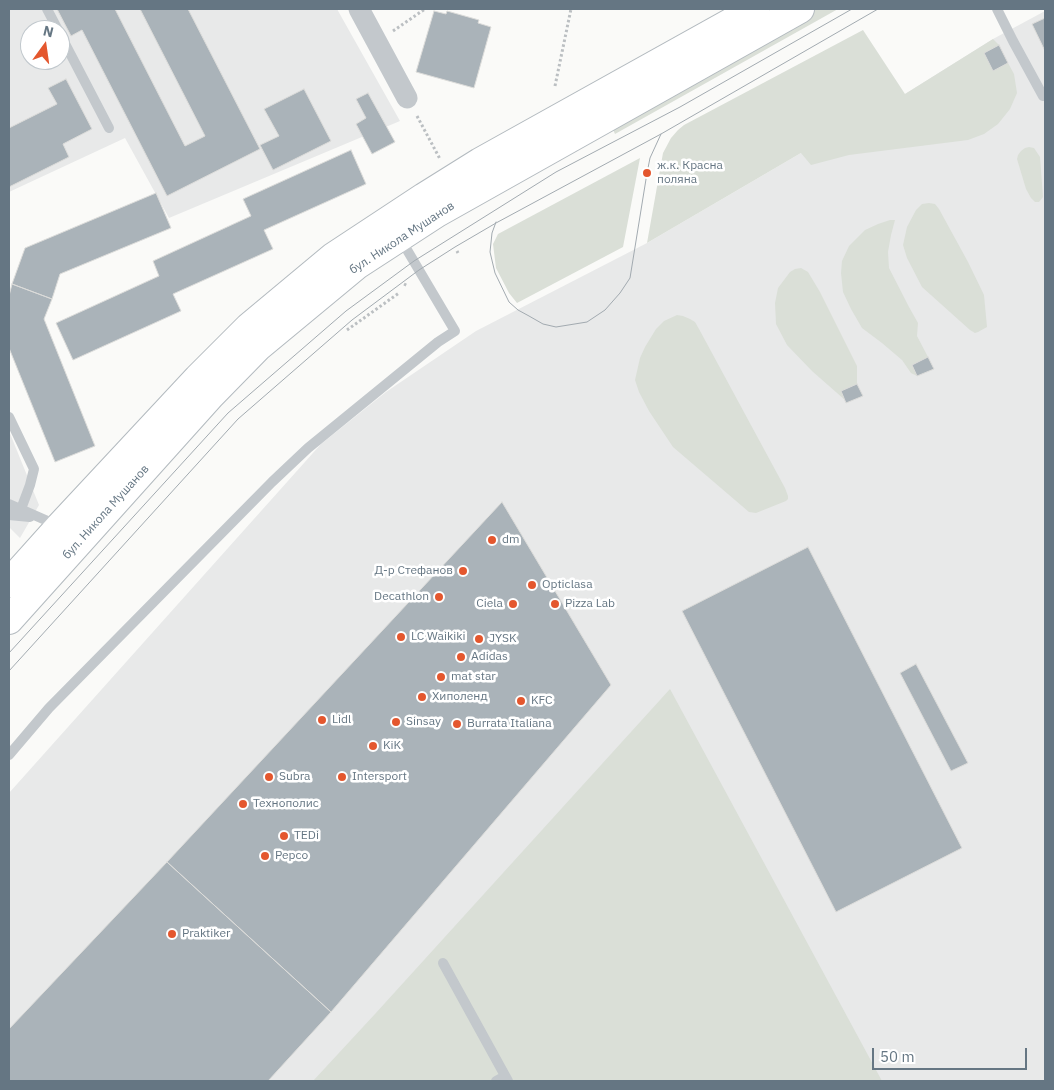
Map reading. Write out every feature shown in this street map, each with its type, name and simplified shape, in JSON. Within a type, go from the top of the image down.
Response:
[{"type":"main road","name":"бул. Никола Мушанов","points":[[9,620],[211,395],[258,348],[357,265],[394,229],[480,162],[755,9]]},
{"type":"main road","name":"бул. Никола Мушанов","points":[[9,583],[51,522],[249,327],[334,257],[394,229],[448,207],[800,9]]},
{"type":"street","points":[[359,9],[407,98]]},
{"type":"lane","points":[[997,9],[1043,96]]},
{"type":"lane","points":[[70,54],[108,128]]},
{"type":"lane","points":[[9,754],[49,708],[272,482],[308,448],[438,342],[455,331],[394,229]]},
{"type":"lane","points":[[9,417],[34,469],[21,510]]},
{"type":"lane","points":[[9,504],[51,522]]},
{"type":"lane","points":[[9,515],[51,522]]},
{"type":"lane","points":[[443,963],[507,1079],[496,1081]]},
{"type":"path","points":[[377,42],[425,9]]},
{"type":"path","points":[[555,86],[571,9]]},
{"type":"path","points":[[407,98],[438,154]]},
{"type":"path","points":[[347,330],[399,293]]},
{"type":"shaded area","points":[[9,9],[337,9],[400,121],[169,218],[125,138],[9,192]]},
{"type":"shaded area","points":[[816,9],[838,9],[615,134],[611,125]]},
{"type":"shaded area","points":[[1045,11],[1045,1081],[9,1081],[9,793],[321,444],[386,392],[476,331],[647,243],[905,94],[993,39]]},
{"type":"shaded area","points":[[863,30],[905,94],[993,39],[999,45],[984,53],[993,70],[1008,63],[1014,74],[1017,93],[1010,109],[998,124],[984,134],[968,140],[849,155],[811,165],[801,153],[647,243],[663,153],[678,130],[684,125]]},
{"type":"shaded area","points":[[1029,147],[1034,148],[1040,157],[1043,197],[1039,202],[1035,202],[1031,198],[1026,189],[1017,159],[1021,151]]},
{"type":"shaded area","points":[[640,158],[623,247],[517,303],[509,293],[496,268],[493,244],[498,234]]},
{"type":"shaded area","points":[[922,204],[935,204],[939,209],[984,295],[987,327],[978,332],[975,333],[970,330],[922,287],[907,258],[903,245],[907,227],[916,210]]},
{"type":"shaded area","points":[[890,220],[895,220],[888,252],[889,268],[918,323],[917,336],[928,357],[912,365],[917,376],[911,373],[902,360],[862,328],[843,292],[842,261],[849,246],[865,230]]},
{"type":"shaded area","points":[[801,268],[808,272],[820,292],[857,366],[857,384],[841,391],[845,400],[812,371],[787,345],[776,324],[775,303],[778,288],[790,272]]},
{"type":"shaded area","points":[[677,315],[695,322],[785,488],[788,496],[786,501],[756,513],[749,512],[673,447],[649,411],[635,380],[640,358],[656,329],[664,321]]},
{"type":"shaded area","points":[[9,431],[39,505],[20,538],[9,527]]},
{"type":"shaded area","points":[[670,689],[882,1081],[313,1081],[375,1014]]},
{"type":"building","points":[[57,9],[115,9],[185,146],[205,136],[140,9],[188,9],[260,149],[167,196],[82,30],[71,36],[70,20],[63,20]]},
{"type":"building","points":[[434,11],[446,14],[447,11],[479,20],[478,23],[491,27],[474,88],[416,72]]},
{"type":"building","points":[[1045,18],[1045,51],[1032,24]]},
{"type":"building","points":[[999,45],[1008,63],[993,71],[984,53]]},
{"type":"building","points":[[66,79],[92,129],[63,144],[69,157],[9,187],[9,128],[57,104],[48,88]]},
{"type":"building","points":[[304,89],[331,141],[273,170],[260,145],[279,136],[264,109]]},
{"type":"building","points":[[368,93],[395,142],[372,154],[356,124],[366,118],[356,99]]},
{"type":"building","points":[[351,150],[366,184],[264,230],[273,249],[173,294],[181,311],[73,360],[56,323],[159,276],[153,261],[251,216],[243,199]]},
{"type":"building","points":[[156,193],[171,228],[60,274],[52,299],[12,284],[25,248]]},
{"type":"building","points":[[12,284],[52,299],[44,319],[95,446],[55,462],[9,348],[9,296]]},
{"type":"building","points":[[928,357],[934,369],[917,376],[912,365]]},
{"type":"building","points":[[857,384],[863,396],[846,403],[841,391]]},
{"type":"building","points":[[502,502],[611,685],[331,1012],[167,862]]},
{"type":"building","points":[[808,547],[962,848],[836,912],[682,611]]},
{"type":"building","points":[[916,664],[968,763],[951,771],[900,673]]},
{"type":"building","name":"Praktiker","points":[[167,862],[331,1012],[268,1081],[9,1081],[9,1029]]},
{"type":"tram line","points":[[9,653],[228,413],[346,311],[414,261],[556,172],[680,107],[852,9]]},
{"type":"tram line","points":[[9,671],[238,419],[352,320],[419,270],[455,247],[661,134],[878,9]]},
{"type":"tram line","points":[[496,222],[492,233],[490,252],[495,273],[509,302],[518,310],[543,324],[556,327],[587,322],[605,310],[630,278],[650,158],[661,134]]},
{"type":"place","name":"ж.к. Красна поляна","points":[[647,173]]},
{"type":"place","name":"dm","points":[[492,540]]},
{"type":"place","name":"Д-р Стефанов","points":[[463,571]]},
{"type":"place","name":"Opticlasa","points":[[532,585]]},
{"type":"place","name":"Decathlon","points":[[439,597]]},
{"type":"place","name":"Ciela","points":[[513,604]]},
{"type":"place","name":"Pizza Lab","points":[[555,604]]},
{"type":"place","name":"LC Waikiki","points":[[401,637]]},
{"type":"place","name":"JYSK","points":[[479,639]]},
{"type":"place","name":"Adidas","points":[[461,657]]},
{"type":"place","name":"mat star","points":[[441,677]]},
{"type":"place","name":"Хиполенд","points":[[422,697]]},
{"type":"place","name":"KFC","points":[[521,701]]},
{"type":"place","name":"Lidl","points":[[322,720]]},
{"type":"place","name":"Sinsay","points":[[396,722]]},
{"type":"place","name":"Burrata Italiana","points":[[457,724]]},
{"type":"place","name":"KiK","points":[[373,746]]},
{"type":"place","name":"Subra","points":[[269,777]]},
{"type":"place","name":"Intersport","points":[[342,777]]},
{"type":"place","name":"Технополис","points":[[243,804]]},
{"type":"place","name":"TEDi","points":[[284,836]]},
{"type":"place","name":"Pepco","points":[[265,856]]},
{"type":"place","name":"Praktiker","points":[[172,934]]}]
